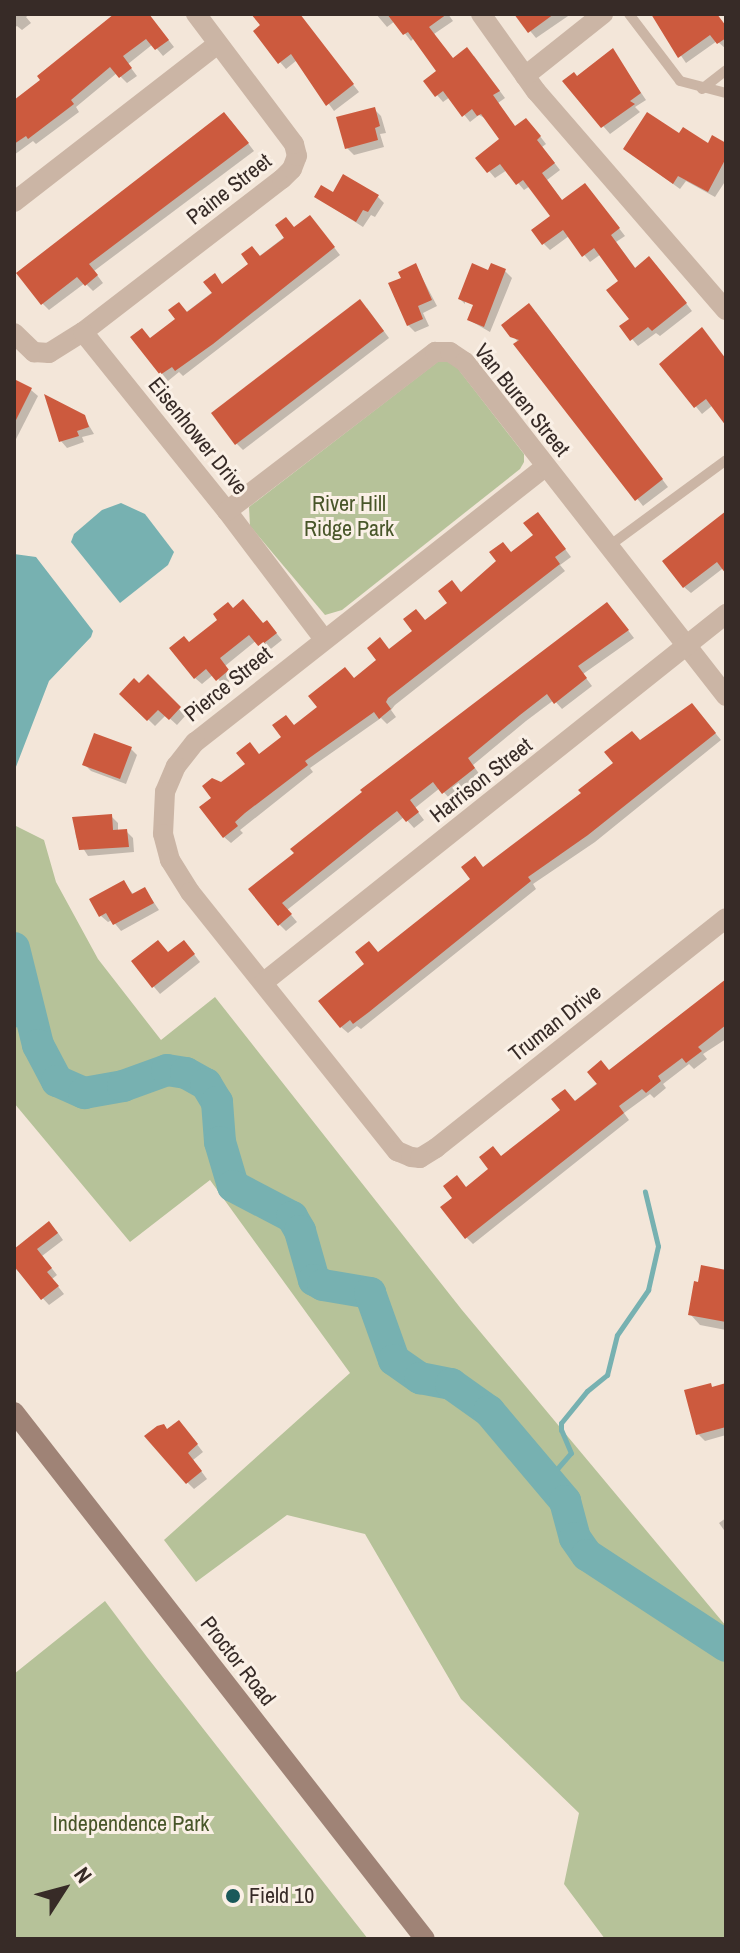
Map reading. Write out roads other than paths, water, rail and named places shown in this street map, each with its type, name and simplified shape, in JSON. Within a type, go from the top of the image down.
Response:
[{"type":"street","name":"Paine Street","points":[[83,332],[292,169],[297,156],[294,144],[196,14]]},
{"type":"street","points":[[481,14],[525,76],[726,310]]},
{"type":"street","points":[[525,76],[603,14]]},
{"type":"street","points":[[14,202],[218,44]]},
{"type":"street","points":[[14,333],[34,352],[49,353],[83,332]]},
{"type":"street","name":"Eisenhower Drive","points":[[83,332],[227,511],[323,638]]},
{"type":"street","name":"Van Buren Street","points":[[227,511],[435,352],[450,352],[465,362],[726,696]]},
{"type":"street","name":"Pierce Street","points":[[411,1157],[397,1151],[177,875],[163,834],[165,792],[176,766],[195,742],[323,638],[545,467]]},
{"type":"street","name":"Harrison Street","points":[[264,982],[726,614]]},
{"type":"street","name":"Truman Drive","points":[[411,1157],[420,1158],[436,1148],[726,918]]},
{"type":"street","name":"Proctor Road","points":[[14,1412],[425,1939]]},
{"type":"lane","points":[[629,14],[680,81],[726,93]]},
{"type":"lane","points":[[702,89],[726,70]]},
{"type":"lane","points":[[609,546],[726,460]]},
{"type":"water","points":[[121,503],[145,514],[174,552],[168,565],[120,603],[71,542],[74,534],[102,510]]},
{"type":"water","points":[[14,554],[36,557],[93,631],[91,637],[49,681],[14,772]]},
{"type":"waterway","points":[[14,948],[38,1045],[57,1081],[84,1093],[123,1086],[167,1070],[186,1073],[206,1084],[217,1102],[220,1142],[233,1186],[292,1217],[300,1231],[314,1280],[323,1285],[370,1293],[394,1360],[420,1378],[451,1384],[489,1411],[565,1501],[575,1538],[587,1555],[726,1646]]},
{"type":"waterway","points":[[14,1025],[29,1018]]},
{"type":"waterway","points":[[549,1478],[571,1453],[561,1423],[587,1391],[607,1375],[617,1335],[648,1290],[658,1246],[645,1192]]},
{"type":"place","name":"Field 10","points":[[233,1896]]},
{"type":"park label","name":"River Hill Ridge Park","points":[[349,516]]},
{"type":"park label","name":"Independence Park","points":[[131,1824]]}]
